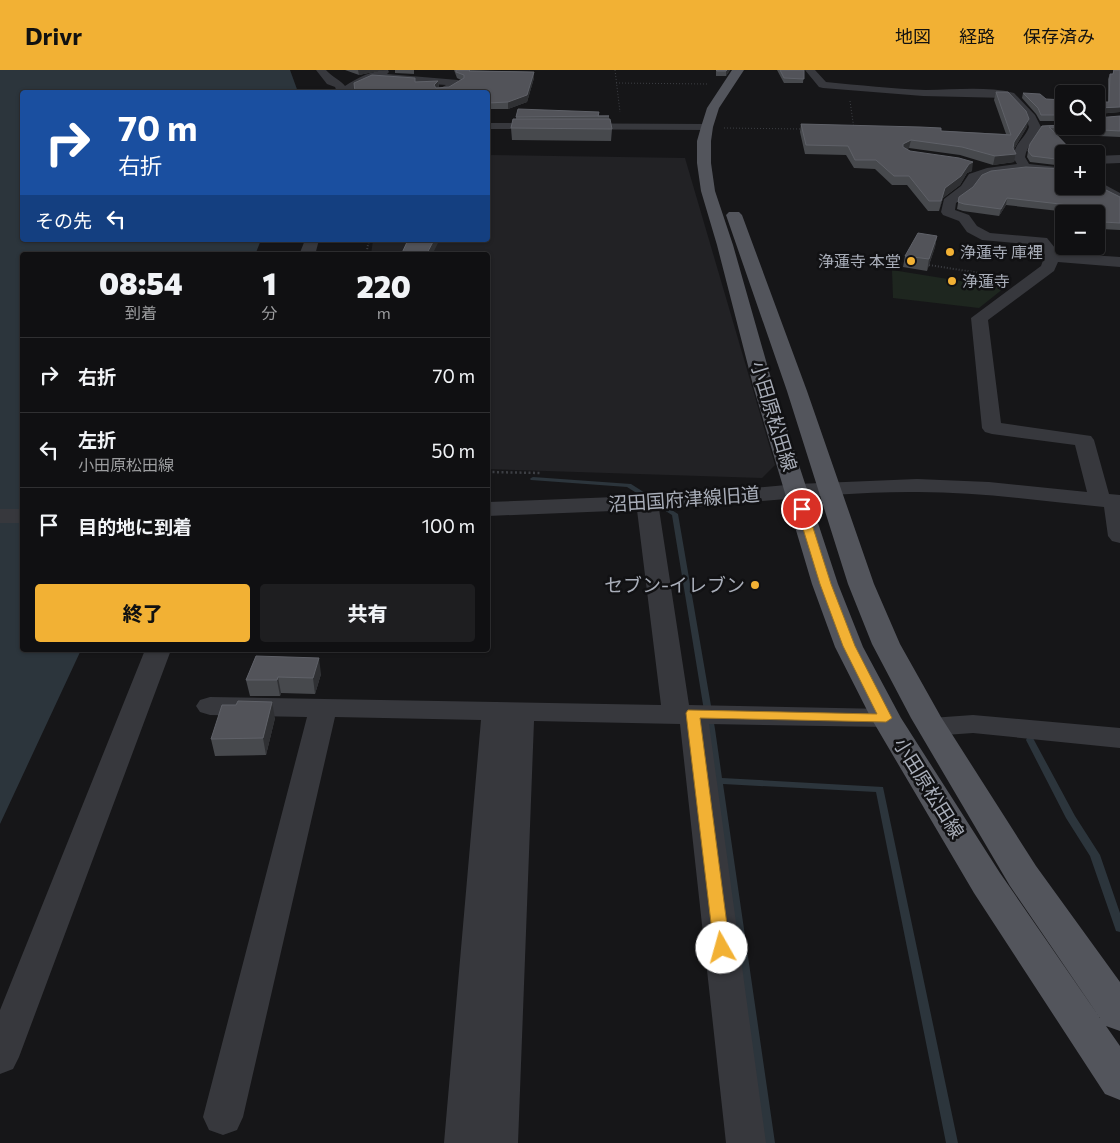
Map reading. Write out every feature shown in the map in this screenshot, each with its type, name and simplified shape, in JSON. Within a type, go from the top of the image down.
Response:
[{"type":"main road","name":"小田原松田線","points":[[738,70],[712,108],[707,127],[704,141],[704,163],[708,191],[725,245],[764,389],[826,584],[849,646],[886,718],[987,883],[1120,1081]]},
{"type":"main road","name":"小田原松田線","points":[[726,192],[797,391],[828,490],[886,644],[931,727],[1023,876],[1120,1014]]},
{"type":"street","points":[[320,70],[331,82],[339,85],[342,90]]},
{"type":"street","points":[[360,70],[374,75],[458,84],[445,90]]},
{"type":"street","points":[[346,90],[359,81],[394,70]]},
{"type":"street","points":[[810,70],[823,85],[923,93],[992,93],[1010,95],[1040,127],[1020,146],[1019,157],[1025,167]]},
{"type":"street","points":[[490,126],[707,127]]},
{"type":"street","points":[[1105,160],[1120,159]]},
{"type":"street","points":[[968,164],[991,171]]},
{"type":"street","points":[[1055,170],[1025,167],[991,171],[974,177],[966,190],[949,202],[948,212],[964,218],[972,229],[987,237],[1042,241],[1052,255],[1048,268],[980,318],[992,428],[1084,440],[1111,502],[1120,536]]},
{"type":"street","points":[[1105,190],[1120,199]]},
{"type":"street","points":[[1052,257],[1120,262]]},
{"type":"street","name":"沼田国府津線旧道","points":[[490,510],[647,503],[797,491],[917,485],[989,488],[1111,502]]},
{"type":"street","points":[[647,503],[684,714],[746,1143]]},
{"type":"street","points":[[0,516],[20,516]]},
{"type":"street","points":[[0,1057],[157,652]]},
{"type":"street","points":[[210,706],[886,718]]},
{"type":"street","points":[[223,1117],[323,708]]},
{"type":"street","points":[[464,1143],[508,711]]},
{"type":"street","points":[[498,1143],[508,711]]},
{"type":"street","points":[[931,727],[973,724],[1120,738]]},
{"type":"path","points":[[615,70],[621,121],[624,127]]},
{"type":"path","points":[[616,83],[728,84]]},
{"type":"path","points":[[849,88],[854,130]]},
{"type":"path","points":[[707,127],[802,128]]},
{"type":"path","points":[[929,266],[1031,280]]},
{"type":"path","points":[[490,472],[541,473]]},
{"type":"shaded area","points":[[0,70],[290,70],[297,90],[20,90],[20,242],[260,242],[256,252],[20,252],[20,652],[80,652],[0,824]]},
{"type":"shaded area","points":[[490,155],[685,158],[775,465],[762,478],[490,469],[490,252],[371,252],[373,242],[490,242]]},
{"type":"shaded area","points":[[892,270],[1004,288],[979,308],[893,298]]},
{"type":"building","points":[[456,70],[470,70],[534,72],[527,95],[508,102],[490,103],[490,90],[355,90],[354,83],[372,75],[415,78],[415,82],[438,81],[434,85],[436,88],[449,87],[464,78],[464,75],[456,72]]},
{"type":"building","points":[[780,70],[804,70],[804,79],[784,78]]},
{"type":"building","points":[[1114,70],[1120,70],[1120,107],[1105,108],[1105,102],[1109,102],[1110,74],[1113,74]]},
{"type":"building","points":[[996,92],[1008,92],[1026,111],[1029,119],[1014,142],[1013,148],[1016,154],[995,156],[962,147],[911,140],[903,144],[903,147],[910,151],[959,158],[973,162],[969,164],[961,176],[945,188],[941,201],[929,201],[909,176],[894,176],[876,160],[855,160],[848,146],[806,145],[801,124],[941,128],[941,131],[1011,135]]},
{"type":"building","points":[[1023,93],[1040,94],[1046,99],[1055,100],[1055,115],[1041,115],[1038,108]]},
{"type":"building","points":[[518,109],[599,112],[598,116],[609,116],[516,117]]},
{"type":"building","points":[[1120,116],[1120,131],[1105,130],[1105,117]]},
{"type":"building","points":[[513,119],[610,119],[612,129],[511,128]]},
{"type":"building","points":[[1055,125],[1055,127],[1049,127],[1066,145],[1055,145],[1055,159],[1032,156],[1028,151],[1030,144],[1042,126]]},
{"type":"building","points":[[1026,167],[1055,169],[1055,195],[1105,195],[1105,190],[1120,197],[1120,223],[1105,222],[1105,205],[1069,205],[1007,198],[1001,209],[958,202],[959,197],[973,187],[982,175],[991,171]]},
{"type":"building","points":[[918,233],[937,236],[929,259],[905,256]]},
{"type":"building","points":[[407,242],[433,242],[428,252],[402,252]]},
{"type":"building","points":[[256,656],[319,658],[313,678],[278,677],[277,680],[246,680]]},
{"type":"building","points":[[238,701],[272,702],[263,738],[211,739],[222,705],[236,705]]},
{"type":"waterway","points":[[533,479],[629,485],[675,514],[711,729],[769,1143]]},
{"type":"waterway","points":[[1030,740],[1071,818],[1095,855],[1120,928]]},
{"type":"waterway","points":[[719,781],[880,789],[952,1143]]},
{"type":"place","name":"浄蓮寺 庫裡","points":[[950,252]]},
{"type":"place","name":"浄蓮寺 本堂","points":[[911,261]]},
{"type":"place","name":"浄蓮寺","points":[[952,281]]},
{"type":"place","name":"セブン-イレブン","points":[[755,585]]},
{"type":"route","points":[[722,948],[693,713],[886,718],[849,646],[826,584],[802,509]]}]
